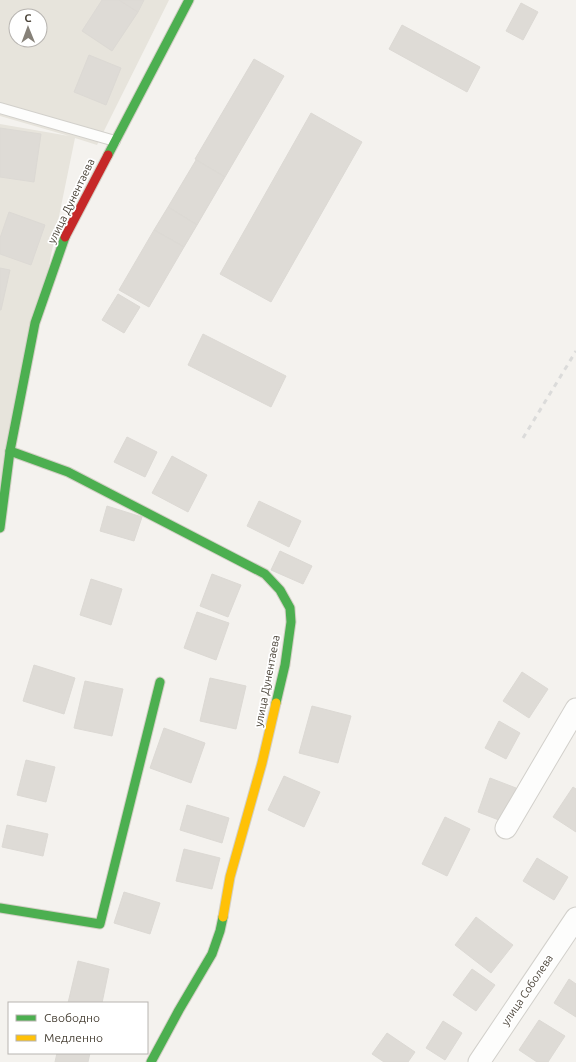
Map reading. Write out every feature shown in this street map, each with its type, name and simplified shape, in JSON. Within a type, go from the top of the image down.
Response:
[{"type":"street","name":"улица Дунентаева","points":[[0,528],[3,472],[10,451],[35,322],[66,234],[189,0]]},
{"type":"street","name":"улица Дунентаева","points":[[10,451],[68,472],[265,574],[280,590],[290,608],[290,622],[285,665],[262,763],[230,877],[220,931],[212,954],[151,1062]]},
{"type":"street","points":[[0,908],[100,924],[160,682]]},
{"type":"street","points":[[506,828],[576,709]]},
{"type":"street","name":"улица Соболева","points":[[479,1062],[576,918]]},
{"type":"lane","points":[[0,108],[115,141]]},
{"type":"shaded area","points":[[0,0],[169,0],[97,145],[75,138],[0,505],[0,124],[69,136],[0,116]]},
{"type":"building","points":[[102,0],[119,0],[138,12],[112,51],[82,31]]},
{"type":"building","points":[[119,0],[144,0],[138,12]]},
{"type":"building","points":[[521,3],[538,12],[523,40],[506,31]]},
{"type":"building","points":[[402,25],[480,67],[467,92],[389,49]]},
{"type":"building","points":[[89,55],[121,68],[106,105],[74,92]]},
{"type":"building","points":[[254,59],[284,76],[225,177],[195,159]]},
{"type":"building","points":[[311,113],[362,142],[271,302],[220,274]]},
{"type":"building","points":[[0,128],[41,134],[34,182],[0,177]]},
{"type":"building","points":[[196,160],[225,177],[197,225],[168,207]]},
{"type":"building","points":[[168,207],[197,225],[184,247],[154,230]]},
{"type":"building","points":[[9,212],[45,225],[31,265],[0,254],[0,238]]},
{"type":"building","points":[[154,230],[184,247],[149,307],[119,290]]},
{"type":"building","points":[[0,268],[10,270],[1,310],[0,310]]},
{"type":"building","points":[[118,294],[140,307],[124,333],[102,320]]},
{"type":"building","points":[[203,334],[286,376],[271,407],[188,365]]},
{"type":"building","points":[[127,437],[157,452],[145,477],[114,462]]},
{"type":"building","points":[[172,456],[207,475],[188,512],[152,493]]},
{"type":"building","points":[[259,501],[301,521],[289,547],[247,526]]},
{"type":"building","points":[[107,506],[142,517],[134,541],[100,531]]},
{"type":"building","points":[[280,551],[312,566],[303,584],[271,570]]},
{"type":"building","points":[[212,574],[241,585],[228,617],[200,606]]},
{"type":"building","points":[[91,579],[122,589],[111,625],[80,615]]},
{"type":"building","points":[[197,612],[229,623],[216,660],[184,648]]},
{"type":"building","points":[[34,665],[75,678],[64,714],[23,701]]},
{"type":"building","points":[[522,672],[548,689],[529,718],[503,701]]},
{"type":"building","points":[[210,678],[246,686],[236,729],[200,721]]},
{"type":"building","points":[[85,681],[123,689],[112,736],[74,728]]},
{"type":"building","points":[[312,706],[351,716],[338,763],[299,753]]},
{"type":"building","points":[[499,721],[520,733],[506,759],[485,748]]},
{"type":"building","points":[[164,728],[205,743],[191,783],[150,768]]},
{"type":"building","points":[[26,760],[55,767],[46,802],[17,795]]},
{"type":"building","points":[[284,776],[320,792],[304,827],[268,810]]},
{"type":"building","points":[[490,778],[516,788],[504,822],[478,812]]},
{"type":"building","points":[[573,787],[576,789],[576,832],[553,817]]},
{"type":"building","points":[[187,805],[229,818],[222,843],[180,830]]},
{"type":"building","points":[[445,817],[470,829],[447,876],[422,864]]},
{"type":"building","points":[[7,825],[48,834],[43,856],[2,847]]},
{"type":"building","points":[[184,849],[220,858],[212,889],[176,881]]},
{"type":"building","points":[[537,858],[568,877],[554,900],[523,881]]},
{"type":"building","points":[[124,892],[160,903],[150,934],[114,923]]},
{"type":"building","points":[[476,917],[513,945],[491,973],[455,945]]},
{"type":"building","points":[[78,961],[109,969],[102,1002],[68,1002]]},
{"type":"building","points":[[472,969],[495,985],[476,1011],[453,995]]},
{"type":"building","points":[[569,979],[576,984],[576,1017],[554,1003]]},
{"type":"building","points":[[539,1020],[565,1036],[548,1062],[537,1062],[519,1050]]},
{"type":"building","points":[[443,1021],[462,1033],[445,1060],[426,1048]]},
{"type":"building","points":[[387,1033],[415,1052],[408,1062],[384,1062],[372,1054]]},
{"type":"building","points":[[57,1054],[90,1054],[88,1062],[55,1062]]},
{"type":"railway","points":[[523,438],[576,351]]},
{"type":"traffic: fast","points":[[108,155],[189,0]]},
{"type":"traffic: fast","points":[[0,528],[10,451],[35,323],[65,237]]},
{"type":"traffic: fast","points":[[10,451],[68,472],[265,574],[280,590],[290,608],[291,622],[285,665],[276,703]]},
{"type":"traffic: fast","points":[[0,908],[100,924],[160,682]]},
{"type":"traffic: fast","points":[[151,1062],[212,954],[223,917]]},
{"type":"traffic: slow","points":[[223,917],[230,877],[262,763],[276,703]]},
{"type":"traffic: jam","points":[[65,237],[108,155]]}]
